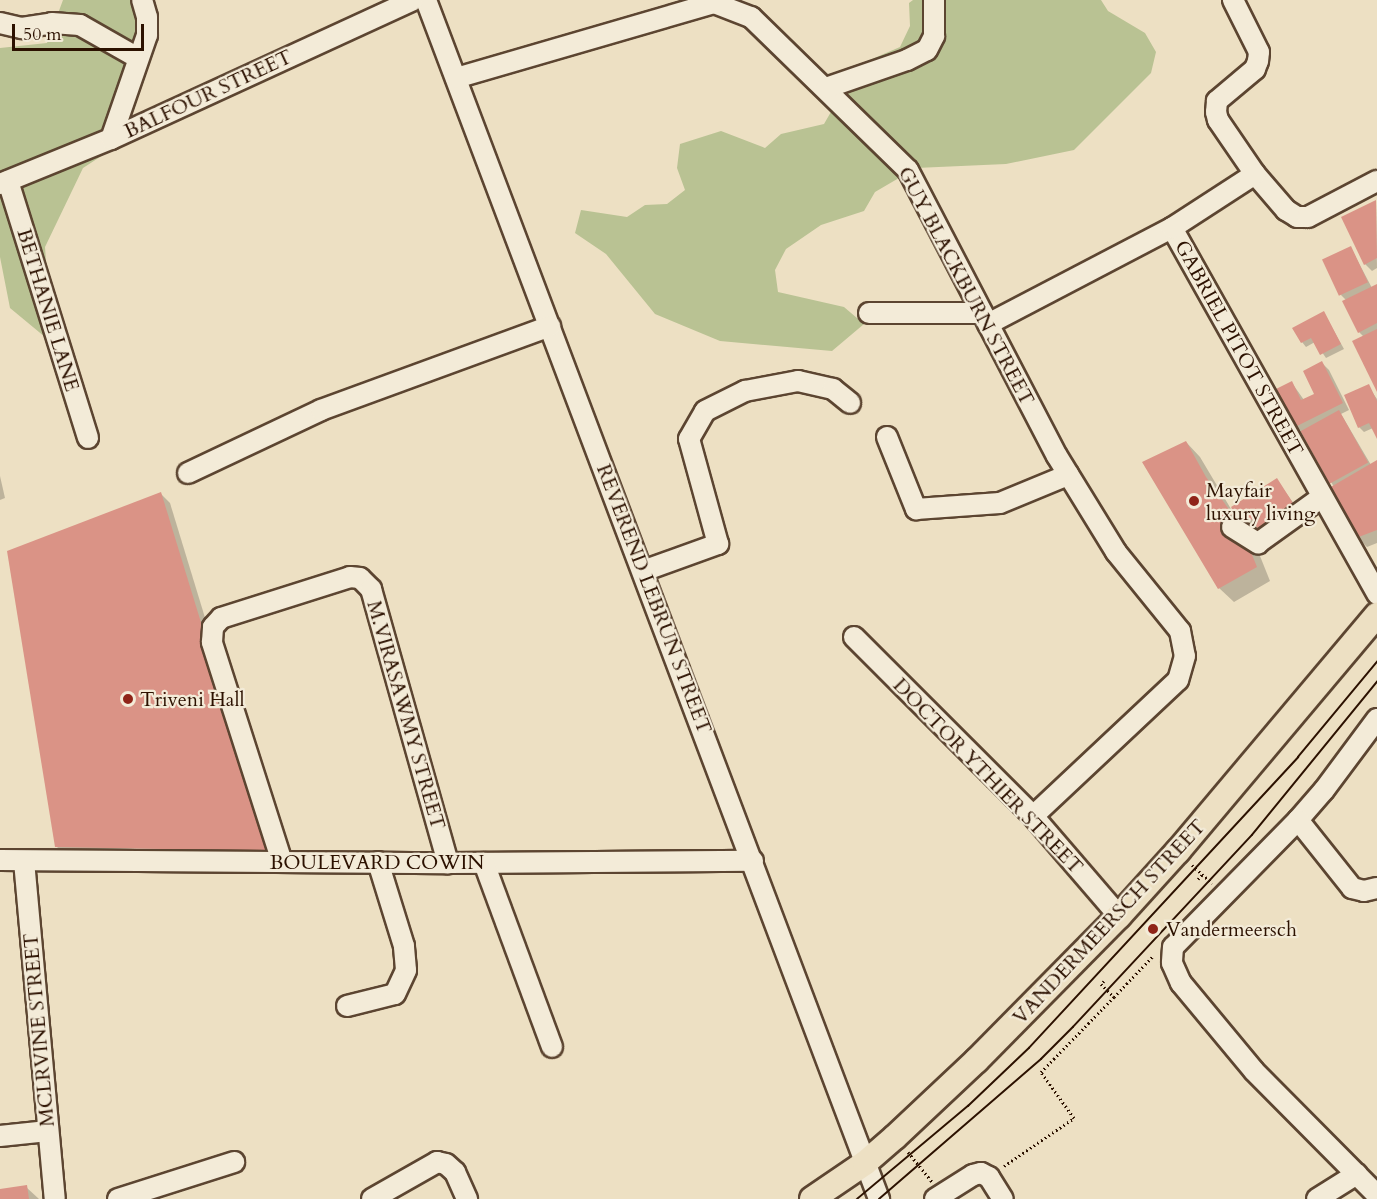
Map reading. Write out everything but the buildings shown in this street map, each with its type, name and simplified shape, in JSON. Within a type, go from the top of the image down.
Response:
[{"type":"main road","name":"VANDERMEERSCH STREET","points":[[812,1199],[865,1163],[895,1137],[977,1060],[1119,916],[1178,851],[1377,615]]},
{"type":"street","points":[[111,139],[147,35],[147,17],[142,0]]},
{"type":"street","name":"BALFOUR STREET","points":[[4,182],[111,139],[413,0]]},
{"type":"street","name":"REVEREND LEBRUN STREET","points":[[426,0],[879,1199]]},
{"type":"street","points":[[826,88],[907,60],[927,50],[934,36],[934,0]]},
{"type":"street","points":[[1233,0],[1259,52],[1258,61],[1256,69],[1217,101],[1216,112],[1218,120],[1255,174],[1286,210],[1297,217],[1308,217],[1377,180]]},
{"type":"street","name":"GUY BLACKBURN STREET","points":[[456,78],[714,3],[751,17],[908,170],[1068,475],[1116,552],[1180,631],[1185,656],[1178,680],[1033,816]]},
{"type":"street","points":[[0,23],[22,28],[52,23],[80,25],[138,58]]},
{"type":"street","points":[[869,312],[985,319],[1172,228],[1255,174]]},
{"type":"street","name":"BETHANIE LANE","points":[[4,182],[88,438]]},
{"type":"street","name":"GABRIEL PITOT STREET","points":[[1172,228],[1377,594]]},
{"type":"street","points":[[188,472],[321,410],[550,326]]},
{"type":"street","points":[[643,571],[718,544],[689,439],[705,411],[746,391],[798,381],[833,389],[850,403]]},
{"type":"street","points":[[887,437],[916,509],[1000,503],[1068,475]]},
{"type":"street","points":[[1232,527],[1258,543],[1322,496]]},
{"type":"street","name":"M.VIRASAWMY STREET","points":[[282,862],[212,642],[213,627],[221,618],[350,577],[360,578],[370,589],[448,863]]},
{"type":"street","name":"DOCTOR YTHIER STREET","points":[[854,637],[1033,816],[1119,916]]},
{"type":"street","points":[[1377,719],[1324,790],[1298,820],[1173,947],[1172,963],[1180,983],[1254,1071],[1377,1195]]},
{"type":"street","points":[[1298,820],[1352,888],[1364,891],[1377,888]]},
{"type":"street","name":"BOULEVARD COWIN","points":[[0,860],[448,863],[753,861]]},
{"type":"street","name":"MCLRVINE STREET","points":[[24,861],[55,1199]]},
{"type":"street","points":[[347,1006],[395,994],[406,970],[404,946],[378,862]]},
{"type":"street","points":[[484,863],[552,1047]]},
{"type":"street","points":[[0,1136],[48,1131]]},
{"type":"street","points":[[118,1199],[234,1162]]},
{"type":"street","points":[[372,1199],[437,1162],[446,1164],[455,1172],[467,1199]]},
{"type":"street","points":[[939,1197],[981,1173],[989,1177],[1003,1199]]},
{"type":"street","points":[[1317,1199],[1357,1174]]},
{"type":"path","points":[[1178,851],[1224,894]]},
{"type":"path","points":[[1198,879],[1203,874]]},
{"type":"path","points":[[989,1177],[1074,1118],[1041,1072],[1158,950],[1172,963]]},
{"type":"path","points":[[1104,981],[1101,984],[1114,997]]},
{"type":"path","points":[[895,1137],[939,1197]]},
{"type":"green space","points":[[63,0],[151,0],[152,57],[127,100],[120,144],[83,168],[45,247],[50,316],[45,337],[10,308],[0,257],[0,48],[47,43]]},
{"type":"green space","points":[[913,0],[1101,0],[1108,11],[1145,33],[1156,52],[1151,73],[1074,150],[1006,164],[916,168],[875,192],[864,211],[821,225],[786,249],[775,270],[778,292],[844,307],[864,324],[832,351],[720,341],[655,314],[606,254],[575,233],[581,210],[627,217],[645,205],[667,204],[685,190],[677,168],[680,144],[721,131],[765,148],[781,134],[824,124],[858,65],[900,47],[910,26],[909,3]]},
{"type":"tram line","points":[[857,1199],[968,1106],[1029,1048],[1298,757],[1377,662]]},
{"type":"tram line","points":[[879,1199],[1041,1059],[1073,1027],[1252,835],[1377,682]]},
{"type":"place","name":"Mayfair luxury living","points":[[1194,501]]},
{"type":"place","name":"Triveni Hall","points":[[128,699]]},
{"type":"place","name":"Vandermeersch","points":[[1153,929]]}]
